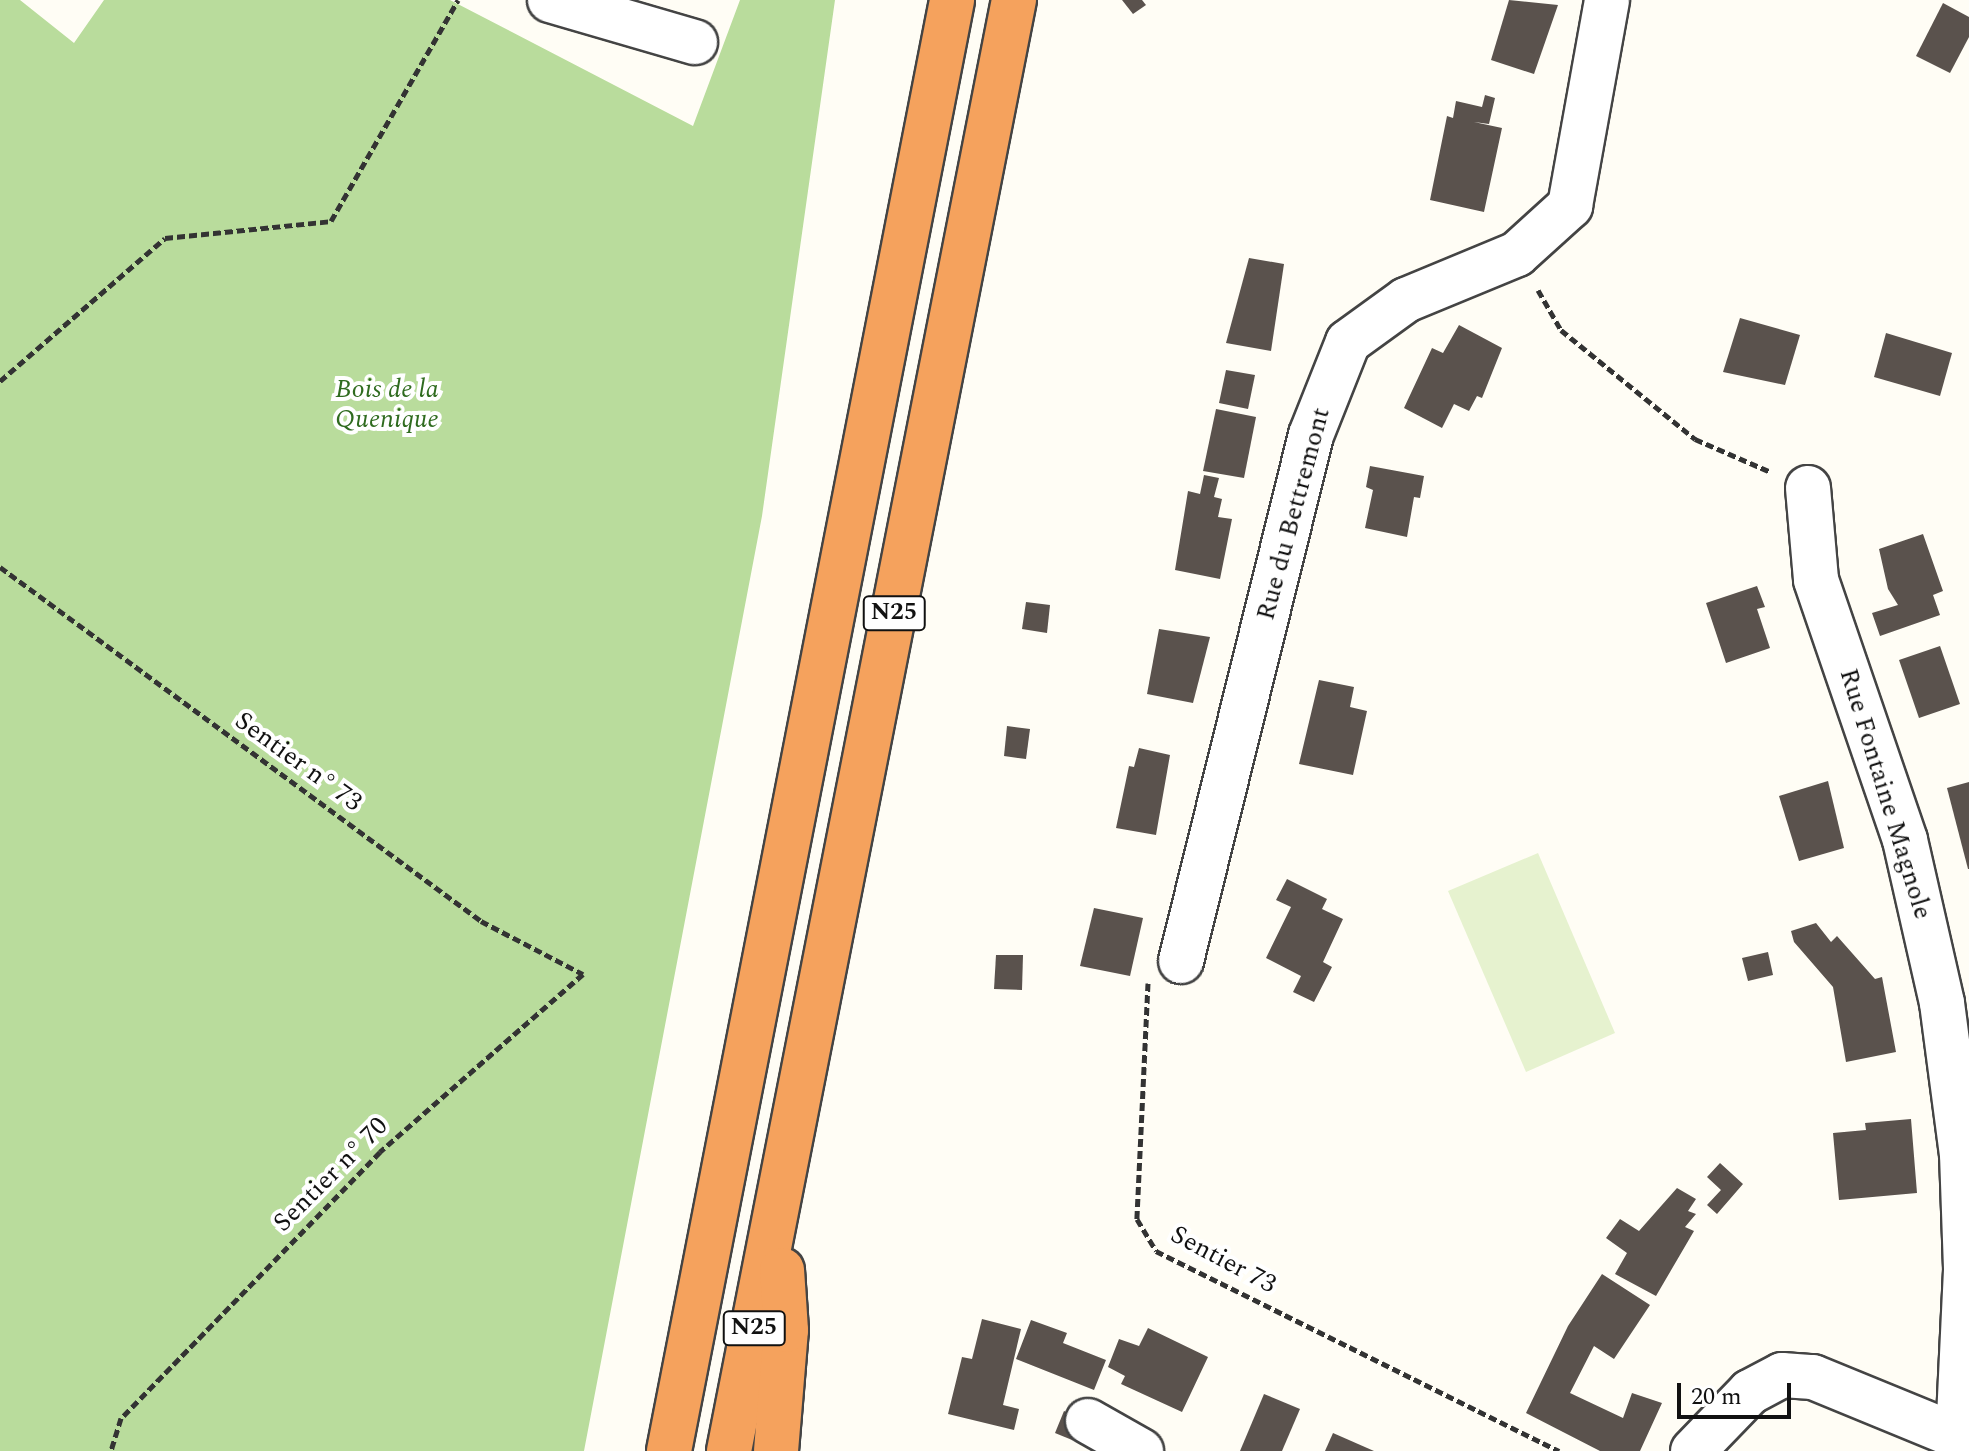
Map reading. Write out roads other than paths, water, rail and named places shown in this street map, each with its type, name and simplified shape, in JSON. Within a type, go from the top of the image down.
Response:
[{"type":"highway","name":"N25","points":[[669,1451],[952,0]]},
{"type":"highway","name":"N25","points":[[729,1451],[1014,0]]},
{"type":"highway","points":[[776,1451],[786,1330],[779,1205]]},
{"type":"street","points":[[550,0],[695,42]]},
{"type":"street","name":"Rue du Bettremont","points":[[1181,961],[1311,435],[1348,342],[1406,300],[1517,254],[1570,206],[1607,0]]},
{"type":"street","name":"Rue Fontaine Magnole","points":[[1808,488],[1816,580],[1905,840],[1942,1003],[1962,1154],[1966,1270],[1964,1439]]},
{"type":"street","points":[[1693,1451],[1750,1392],[1782,1375],[1813,1377],[1964,1439]]},
{"type":"street","points":[[1088,1421],[1141,1451]]},
{"type":"park label","name":"Bois de la Quenique","points":[[387,405]]}]
